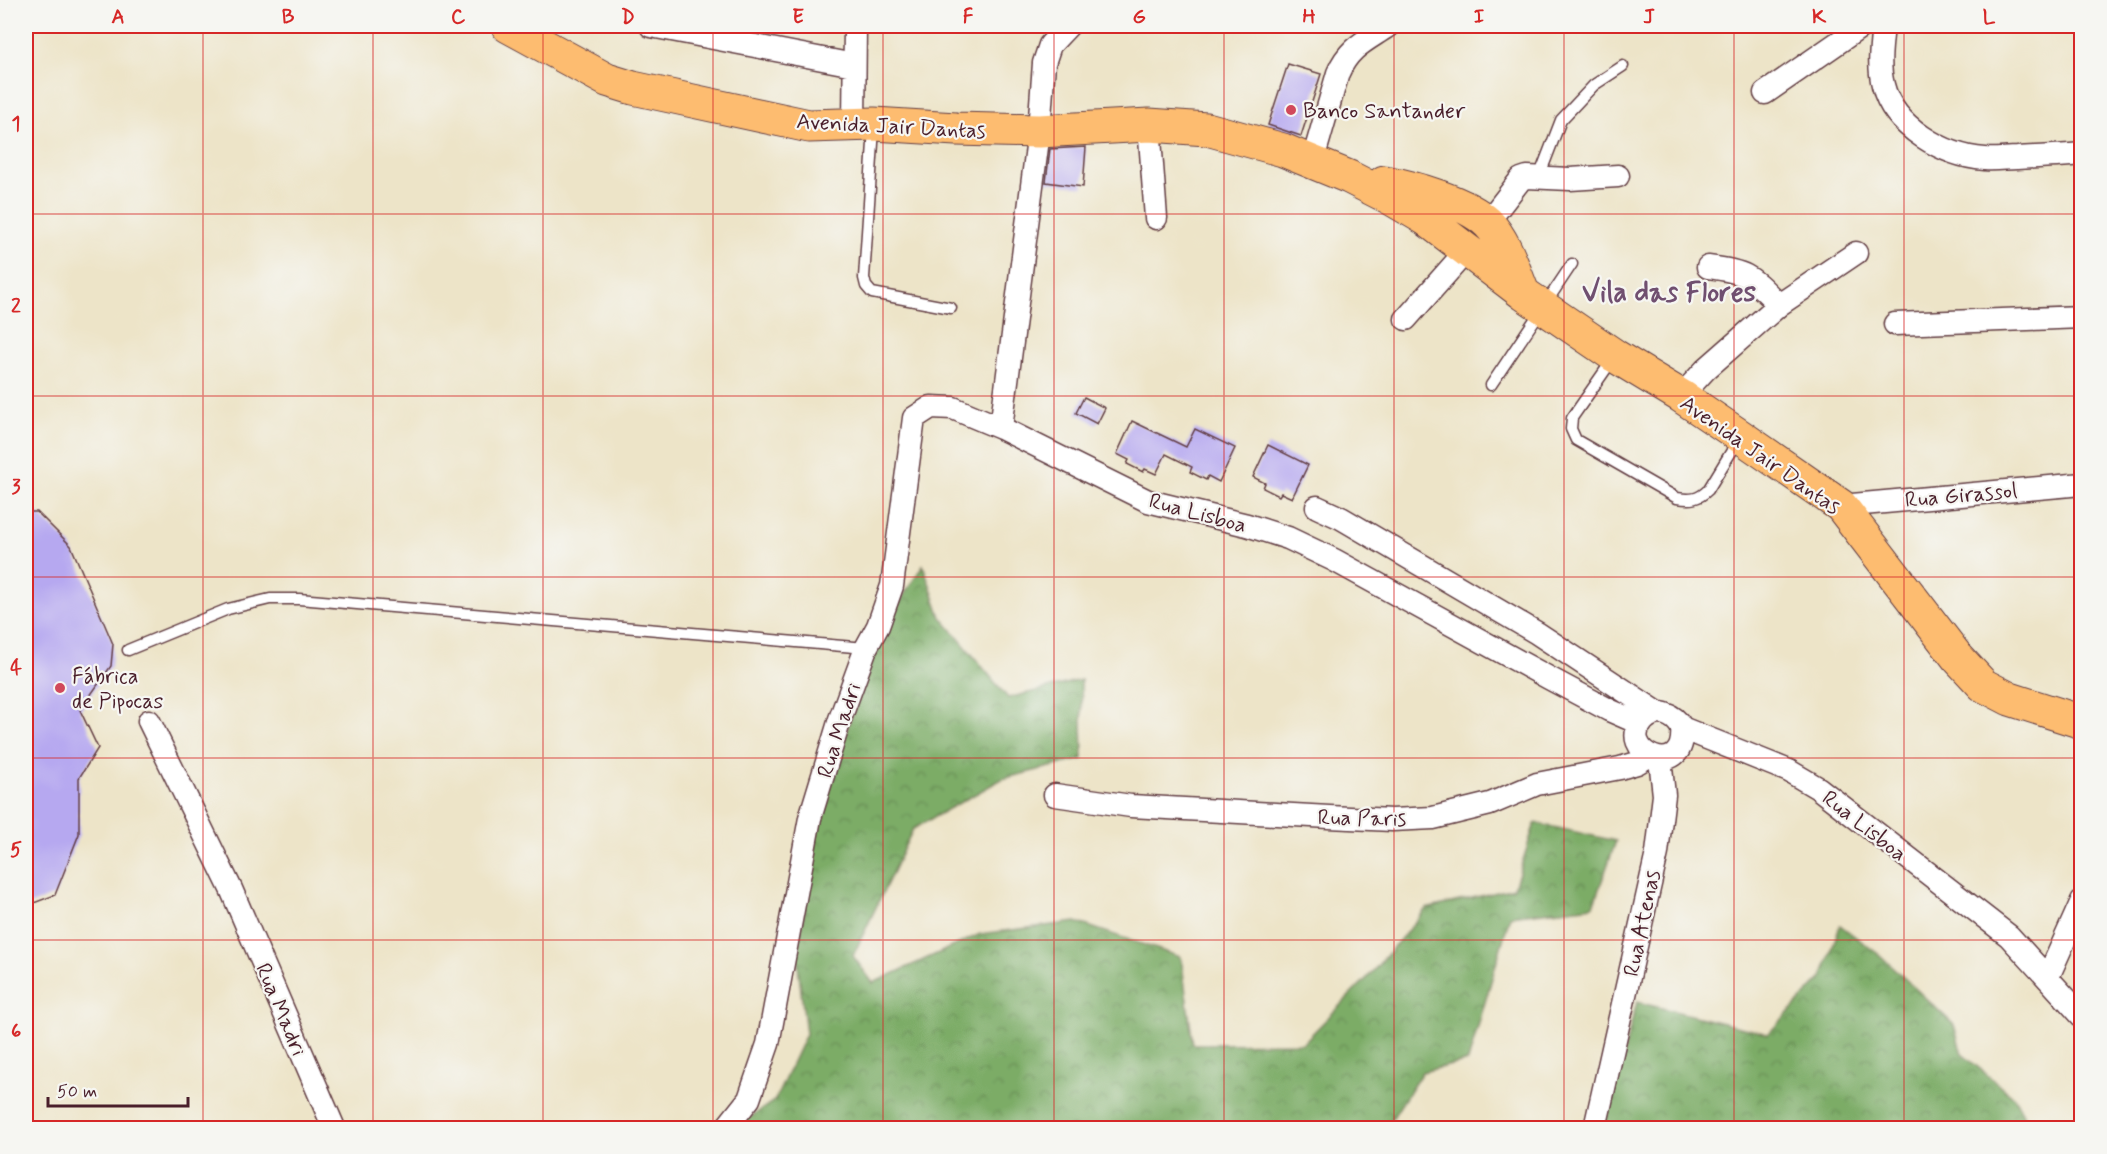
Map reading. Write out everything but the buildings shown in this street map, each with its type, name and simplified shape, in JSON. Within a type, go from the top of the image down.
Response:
[{"type":"main road","name":"Avenida Jair Dantas","points":[[508,26],[607,80],[633,88],[809,126],[864,125],[1039,131],[1149,125],[1207,129],[1283,150],[1349,177],[1426,219],[1534,301],[1615,356],[1681,396],[1841,506],[1957,657],[1983,685],[2010,699],[2082,722]]},
{"type":"main road","name":"Avenida Jair Dantas","points":[[1349,177],[1402,185],[1433,195],[1461,206],[1487,223],[1534,301]]},
{"type":"street","points":[[651,26],[854,65]]},
{"type":"street","points":[[855,26],[854,65],[864,125]]},
{"type":"street","points":[[1001,428],[1039,131],[1046,54],[1050,45],[1068,26]]},
{"type":"street","points":[[1312,163],[1338,72],[1344,59],[1352,50],[1388,26]]},
{"type":"street","points":[[1765,93],[1862,26]]},
{"type":"street","points":[[1883,26],[1880,54],[1882,84],[1890,106],[1906,123],[1932,143],[1957,154],[1985,159],[2082,154]]},
{"type":"street","points":[[1149,125],[1156,218]]},
{"type":"street","points":[[1487,223],[1521,179],[1618,176]]},
{"type":"street","points":[[1406,319],[1467,250]]},
{"type":"street","points":[[1681,396],[1706,369],[1779,305],[1856,253]]},
{"type":"street","points":[[1708,267],[1746,274],[1779,305]]},
{"type":"street","points":[[1895,324],[2082,317]]},
{"type":"street","name":"Rua Madri","points":[[726,1128],[749,1099],[768,1044],[810,818],[840,719],[892,586],[914,418],[931,407],[953,408],[1001,428]]},
{"type":"street","name":"Rua Lisboa","points":[[1001,428],[1148,501],[1247,525],[1288,538],[1334,560],[1549,678],[1650,718],[1673,716],[1682,728],[1789,771],[1818,788],[2009,936],[2082,1016]]},
{"type":"street","name":"Rua Girassol","points":[[1841,506],[2082,484]]},
{"type":"street","name":"Rua Lisboa","points":[[1317,507],[1341,518],[1537,633],[1650,718]]},
{"type":"street","points":[[1650,718],[1638,732],[1638,741],[1642,750],[1654,757],[1671,756],[1679,750],[1683,739],[1682,728]]},
{"type":"street","name":"Rua Madri","points":[[149,721],[231,889],[334,1128]]},
{"type":"street","name":"Rua Paris","points":[[1054,795],[1143,806],[1329,818],[1392,820],[1433,818],[1490,804],[1537,784],[1620,768],[1654,757]]},
{"type":"street","name":"Rua Atenas","points":[[1595,1128],[1657,854],[1664,795],[1654,757]]},
{"type":"street","points":[[2048,977],[2082,901]]},
{"type":"lane","points":[[1539,177],[1561,120],[1594,86],[1623,66]]},
{"type":"lane","points":[[864,125],[864,278],[866,286],[872,292],[951,308]]},
{"type":"lane","points":[[1491,385],[1534,301],[1572,264]]},
{"type":"lane","points":[[1615,356],[1572,418],[1570,429],[1576,440],[1677,498],[1691,500],[1702,496],[1708,490],[1740,436]]},
{"type":"lane","points":[[128,650],[228,609],[270,599],[299,599],[866,648]]},
{"type":"green space","points":[[923,565],[941,617],[1008,698],[1081,680],[1083,759],[1002,779],[913,829],[853,956],[873,983],[980,934],[1076,922],[1181,957],[1193,1044],[1303,1043],[1368,977],[1426,909],[1514,888],[1535,823],[1616,841],[1593,906],[1510,916],[1468,1061],[1422,1072],[1386,1128],[735,1128],[775,1100],[806,1034],[797,957],[821,803],[884,626]]},
{"type":"green space","points":[[1840,925],[1881,956],[1954,1025],[1962,1054],[2014,1097],[2031,1128],[1863,1128],[1857,1125],[1847,1128],[1604,1128],[1637,1002],[1768,1034],[1822,978]]},
{"type":"place","name":"Banco Santander","points":[[1291,110]]},
{"type":"place","name":"Fábrica de Pipocas","points":[[60,688]]},
{"type":"district","name":"Vila das Flores","points":[[1669,291]]}]
